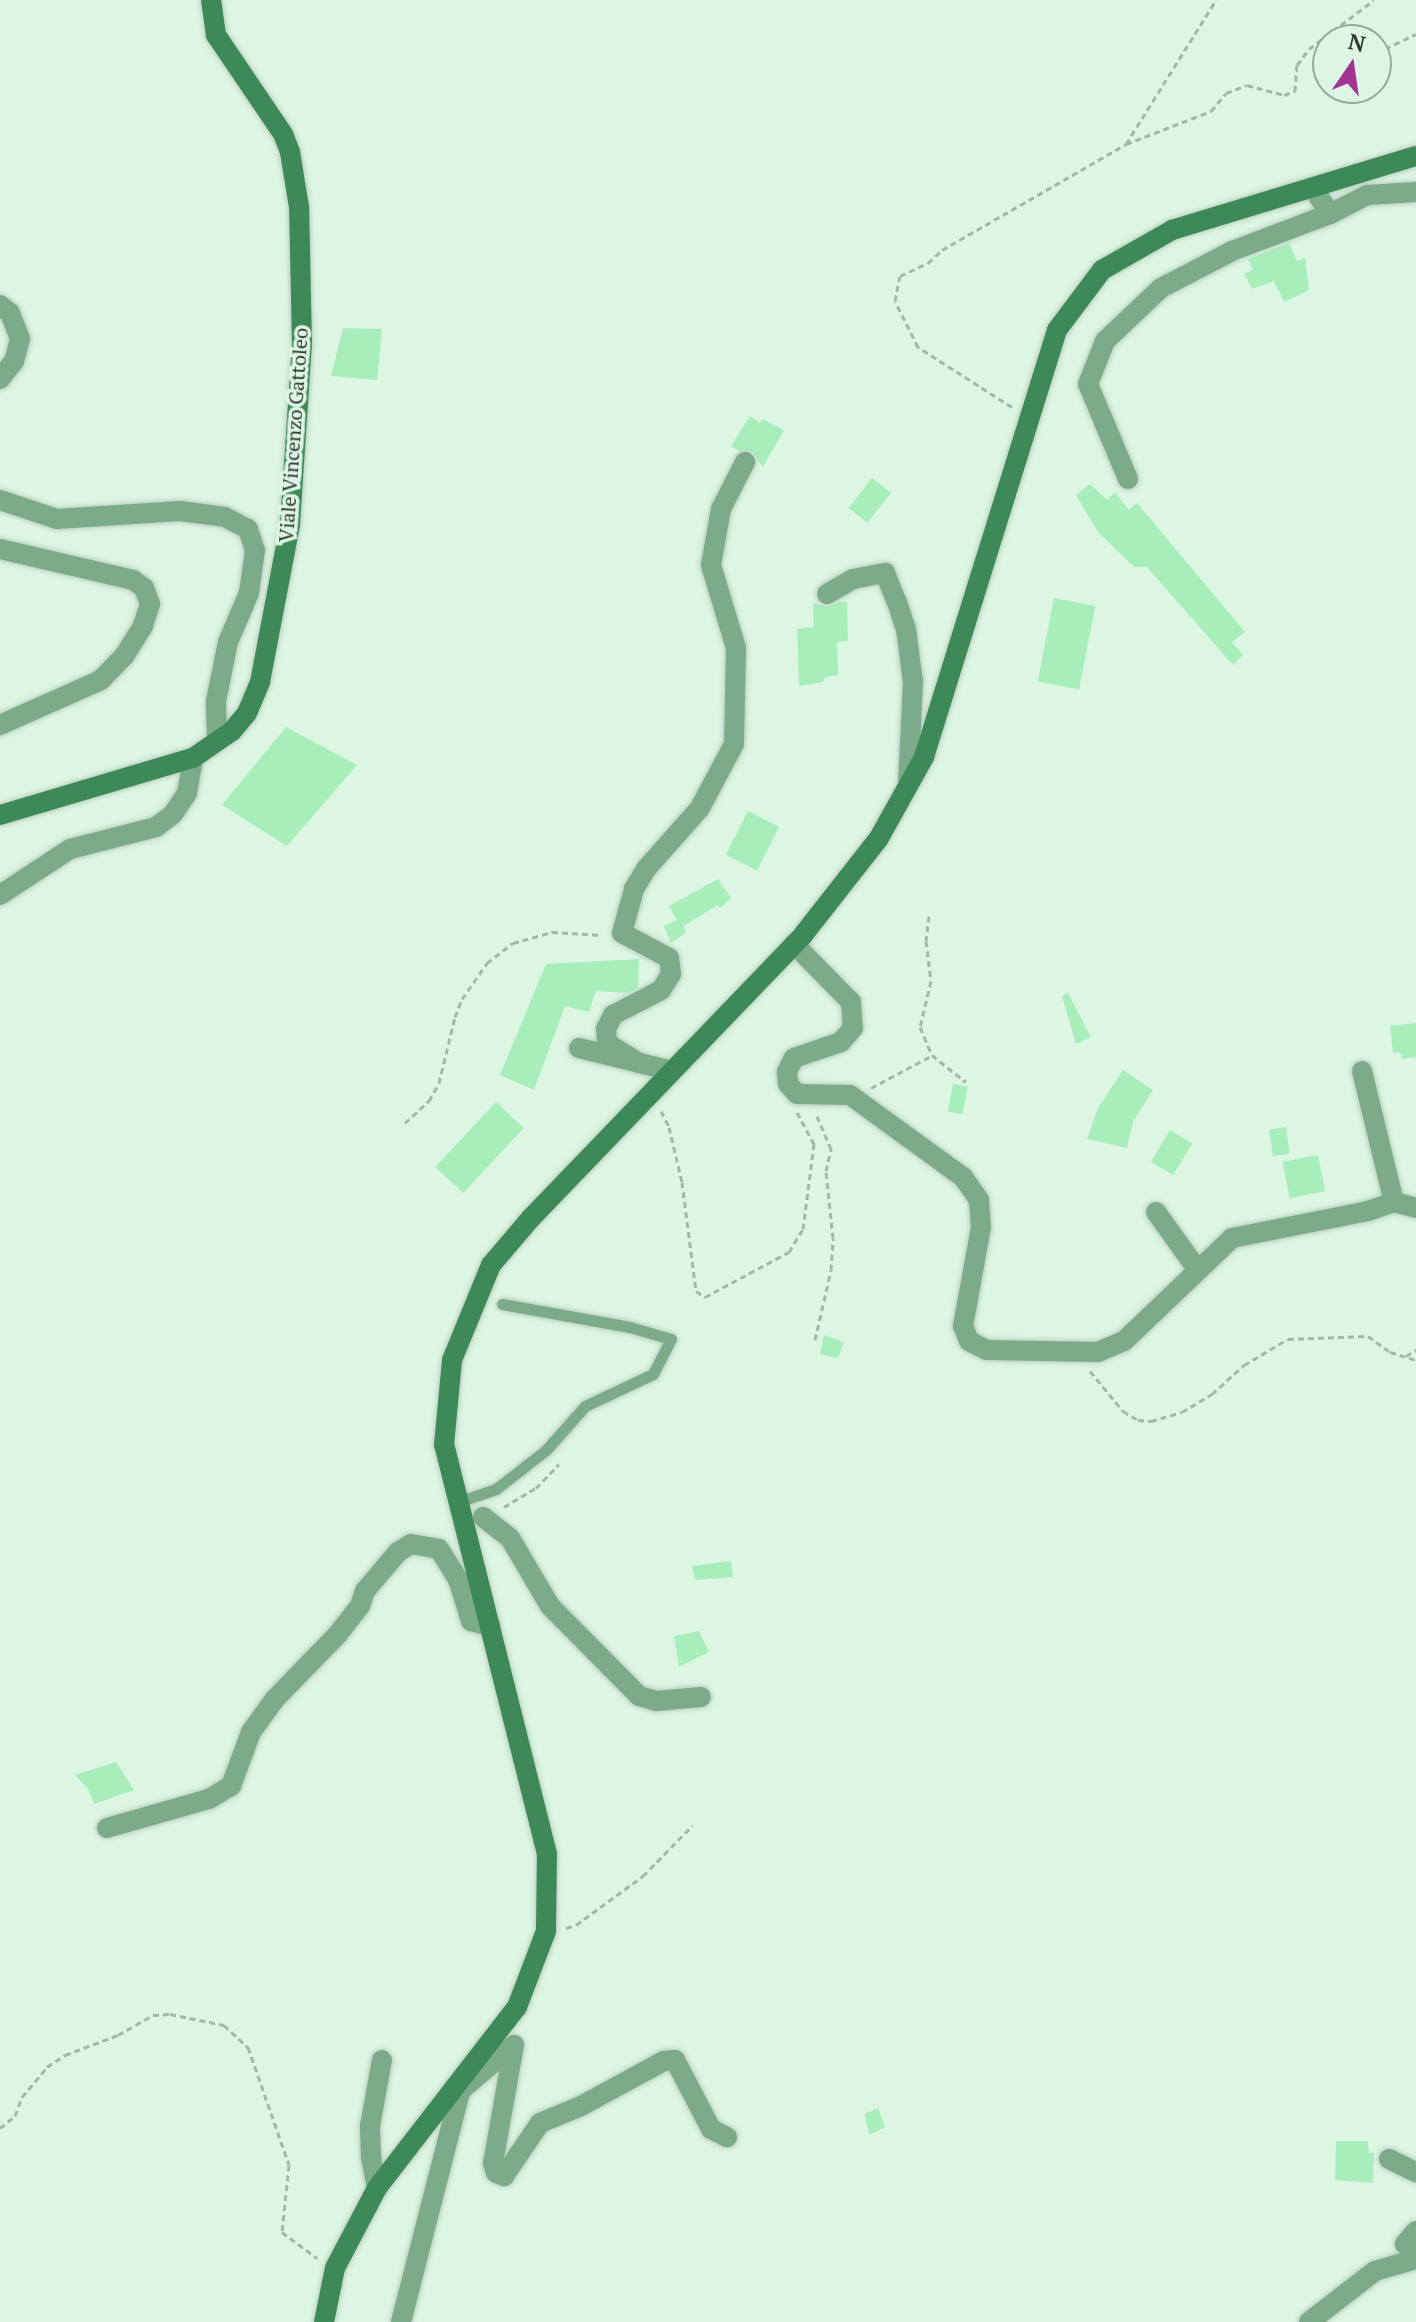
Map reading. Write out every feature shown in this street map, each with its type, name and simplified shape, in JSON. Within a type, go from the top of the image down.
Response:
[{"type":"main road","name":"Viale Vincenzo Gattoleo","points":[[0,815],[193,758],[232,731],[247,713],[260,682],[290,524],[302,345],[299,207],[290,152],[283,134],[216,35],[211,0]]},
{"type":"main road","points":[[324,2322],[335,2268],[377,2188],[462,2084],[517,2007],[546,1931],[547,1854],[444,1445],[452,1360],[491,1265],[794,944],[879,838],[924,757],[1057,330],[1102,270],[1172,230],[1416,156]]},
{"type":"street","points":[[1313,188],[1330,214]]},
{"type":"street","points":[[1128,479],[1088,384],[1105,341],[1161,288],[1232,251],[1330,214],[1367,195],[1416,192]]},
{"type":"street","points":[[0,305],[10,313],[20,339],[14,361],[0,379]]},
{"type":"street","points":[[639,1063],[607,1043],[606,1029],[613,1015],[661,990],[671,974],[669,958],[622,933],[634,889],[646,869],[700,808],[734,744],[736,648],[711,565],[721,509],[745,462]]},
{"type":"street","points":[[0,500],[57,519],[180,511],[225,517],[248,529],[255,550],[249,593],[228,642],[216,701],[217,741]]},
{"type":"street","points":[[0,549],[133,580],[144,588],[150,604],[143,626],[124,656],[101,680],[0,725]]},
{"type":"street","points":[[827,594],[853,579],[885,573],[906,629],[913,682],[908,786]]},
{"type":"street","points":[[0,895],[70,849],[156,827],[173,814],[187,793],[193,758]]},
{"type":"street","points":[[794,944],[851,1002],[853,1028],[841,1042],[794,1058],[787,1072],[793,1090],[854,1098],[963,1177],[979,1200],[981,1227],[963,1326],[969,1341],[987,1350],[1098,1352],[1124,1341],[1232,1238],[1353,1215],[1394,1202],[1416,1208]]},
{"type":"street","points":[[579,1048],[672,1071]]},
{"type":"street","points":[[1362,1071],[1394,1202]]},
{"type":"street","points":[[1156,1212],[1197,1269]]},
{"type":"street","points":[[483,1517],[510,1538],[550,1606],[639,1696],[656,1701],[701,1697]]},
{"type":"street","points":[[107,1828],[209,1799],[231,1786],[251,1732],[274,1700],[338,1634],[360,1606],[365,1591],[398,1552],[411,1544],[439,1549],[458,1579],[471,1621],[490,1626]]},
{"type":"street","points":[[401,2322],[462,2084],[514,2045],[493,2163],[496,2173],[504,2176],[540,2123],[581,2106],[664,2061],[675,2060],[711,2129],[727,2137]]},
{"type":"street","points":[[377,2188],[371,2157],[370,2126],[382,2060]]},
{"type":"street","points":[[1389,2159],[1416,2172]]},
{"type":"street","points":[[1416,2231],[1405,2244],[1416,2242]]},
{"type":"street","points":[[1309,2322],[1375,2271],[1416,2259]]},
{"type":"lane","points":[[458,1502],[496,1489],[546,1450],[585,1406],[653,1374],[671,1339],[630,1327],[502,1304]]},
{"type":"path","points":[[1126,144],[1216,0]]},
{"type":"path","points":[[1031,414],[1006,405],[918,347],[895,301],[900,276],[928,263],[942,250],[1126,144],[1211,111],[1226,93],[1247,85],[1284,95],[1295,91],[1297,65],[1309,49],[1374,0]]},
{"type":"path","points":[[1392,45],[1416,34]]},
{"type":"path","points":[[929,916],[926,941],[931,981],[920,1027],[932,1055],[966,1082]]},
{"type":"path","points":[[405,1123],[413,1119],[429,1101],[439,1083],[462,999],[498,954],[513,943],[552,932],[622,933]]},
{"type":"path","points":[[854,1098],[932,1055]]},
{"type":"path","points":[[652,1092],[669,1127],[682,1182],[696,1291],[705,1297],[789,1252],[803,1229],[814,1144],[800,1120],[793,1090]]},
{"type":"path","points":[[793,1090],[813,1108],[831,1149],[826,1171],[833,1238],[831,1270],[815,1340]]},
{"type":"path","points":[[1076,1352],[1123,1411],[1138,1420],[1151,1421],[1182,1412],[1212,1394],[1244,1365],[1288,1339],[1368,1336],[1390,1352],[1416,1360]]},
{"type":"path","points":[[1406,1356],[1416,1350]]},
{"type":"path","points":[[483,1517],[536,1488],[559,1464]]},
{"type":"path","points":[[546,1931],[576,1925],[610,1902],[643,1876],[693,1825]]},
{"type":"path","points":[[0,2128],[15,2116],[22,2097],[47,2067],[65,2055],[118,2035],[153,2015],[170,2014],[224,2025],[248,2047],[289,2165],[282,2232],[308,2253],[335,2268]]},
{"type":"building","points":[[1289,243],[1297,261],[1305,258],[1309,290],[1284,302],[1274,281],[1252,289],[1244,274],[1253,270],[1248,259]]},
{"type":"building","points":[[343,328],[382,329],[377,380],[331,376]]},
{"type":"building","points":[[750,416],[760,423],[762,419],[784,430],[763,467],[752,451],[739,451],[731,446]]},
{"type":"building","points":[[872,478],[891,493],[868,523],[849,508]]},
{"type":"building","points":[[1090,484],[1107,500],[1115,492],[1129,510],[1137,503],[1245,632],[1232,642],[1243,655],[1233,665],[1147,567],[1134,567],[1098,532],[1076,495]]},
{"type":"building","points":[[1054,598],[1095,606],[1079,689],[1038,681]]},
{"type":"building","points":[[847,602],[848,641],[837,642],[838,675],[825,677],[823,682],[799,686],[797,629],[814,627],[813,603],[828,607]]},
{"type":"building","points":[[286,727],[357,765],[287,846],[222,805]]},
{"type":"building","points":[[748,811],[779,827],[757,871],[726,855]]},
{"type":"building","points":[[718,879],[731,898],[720,908],[718,905],[683,926],[686,932],[671,943],[664,926],[677,920],[669,906]]},
{"type":"building","points":[[639,959],[638,988],[627,993],[596,991],[589,1012],[565,1006],[534,1090],[500,1075],[546,964]]},
{"type":"building","points":[[1068,993],[1091,1037],[1076,1044],[1062,996]]},
{"type":"building","points":[[1416,1023],[1416,1057],[1402,1059],[1400,1052],[1393,1053],[1390,1026]]},
{"type":"building","points":[[1123,1070],[1153,1090],[1133,1122],[1127,1148],[1087,1139],[1098,1108]]},
{"type":"building","points":[[953,1084],[968,1087],[962,1114],[948,1111]]},
{"type":"building","points":[[496,1102],[524,1128],[463,1193],[435,1167]]},
{"type":"building","points":[[1286,1127],[1290,1154],[1273,1156],[1269,1129]]},
{"type":"building","points":[[1170,1130],[1192,1143],[1173,1175],[1151,1162]]},
{"type":"building","points":[[1318,1155],[1325,1191],[1290,1198],[1283,1162]]},
{"type":"building","points":[[824,1335],[844,1342],[838,1358],[820,1354]]},
{"type":"building","points":[[731,1561],[733,1577],[695,1580],[692,1566]]},
{"type":"building","points":[[699,1631],[709,1652],[679,1667],[674,1636]]},
{"type":"building","points":[[116,1762],[134,1790],[94,1804],[88,1789],[75,1775]]},
{"type":"building","points":[[878,2108],[885,2127],[869,2135],[865,2114]]},
{"type":"building","points":[[1336,2141],[1368,2141],[1369,2153],[1374,2153],[1373,2183],[1335,2180]]}]
